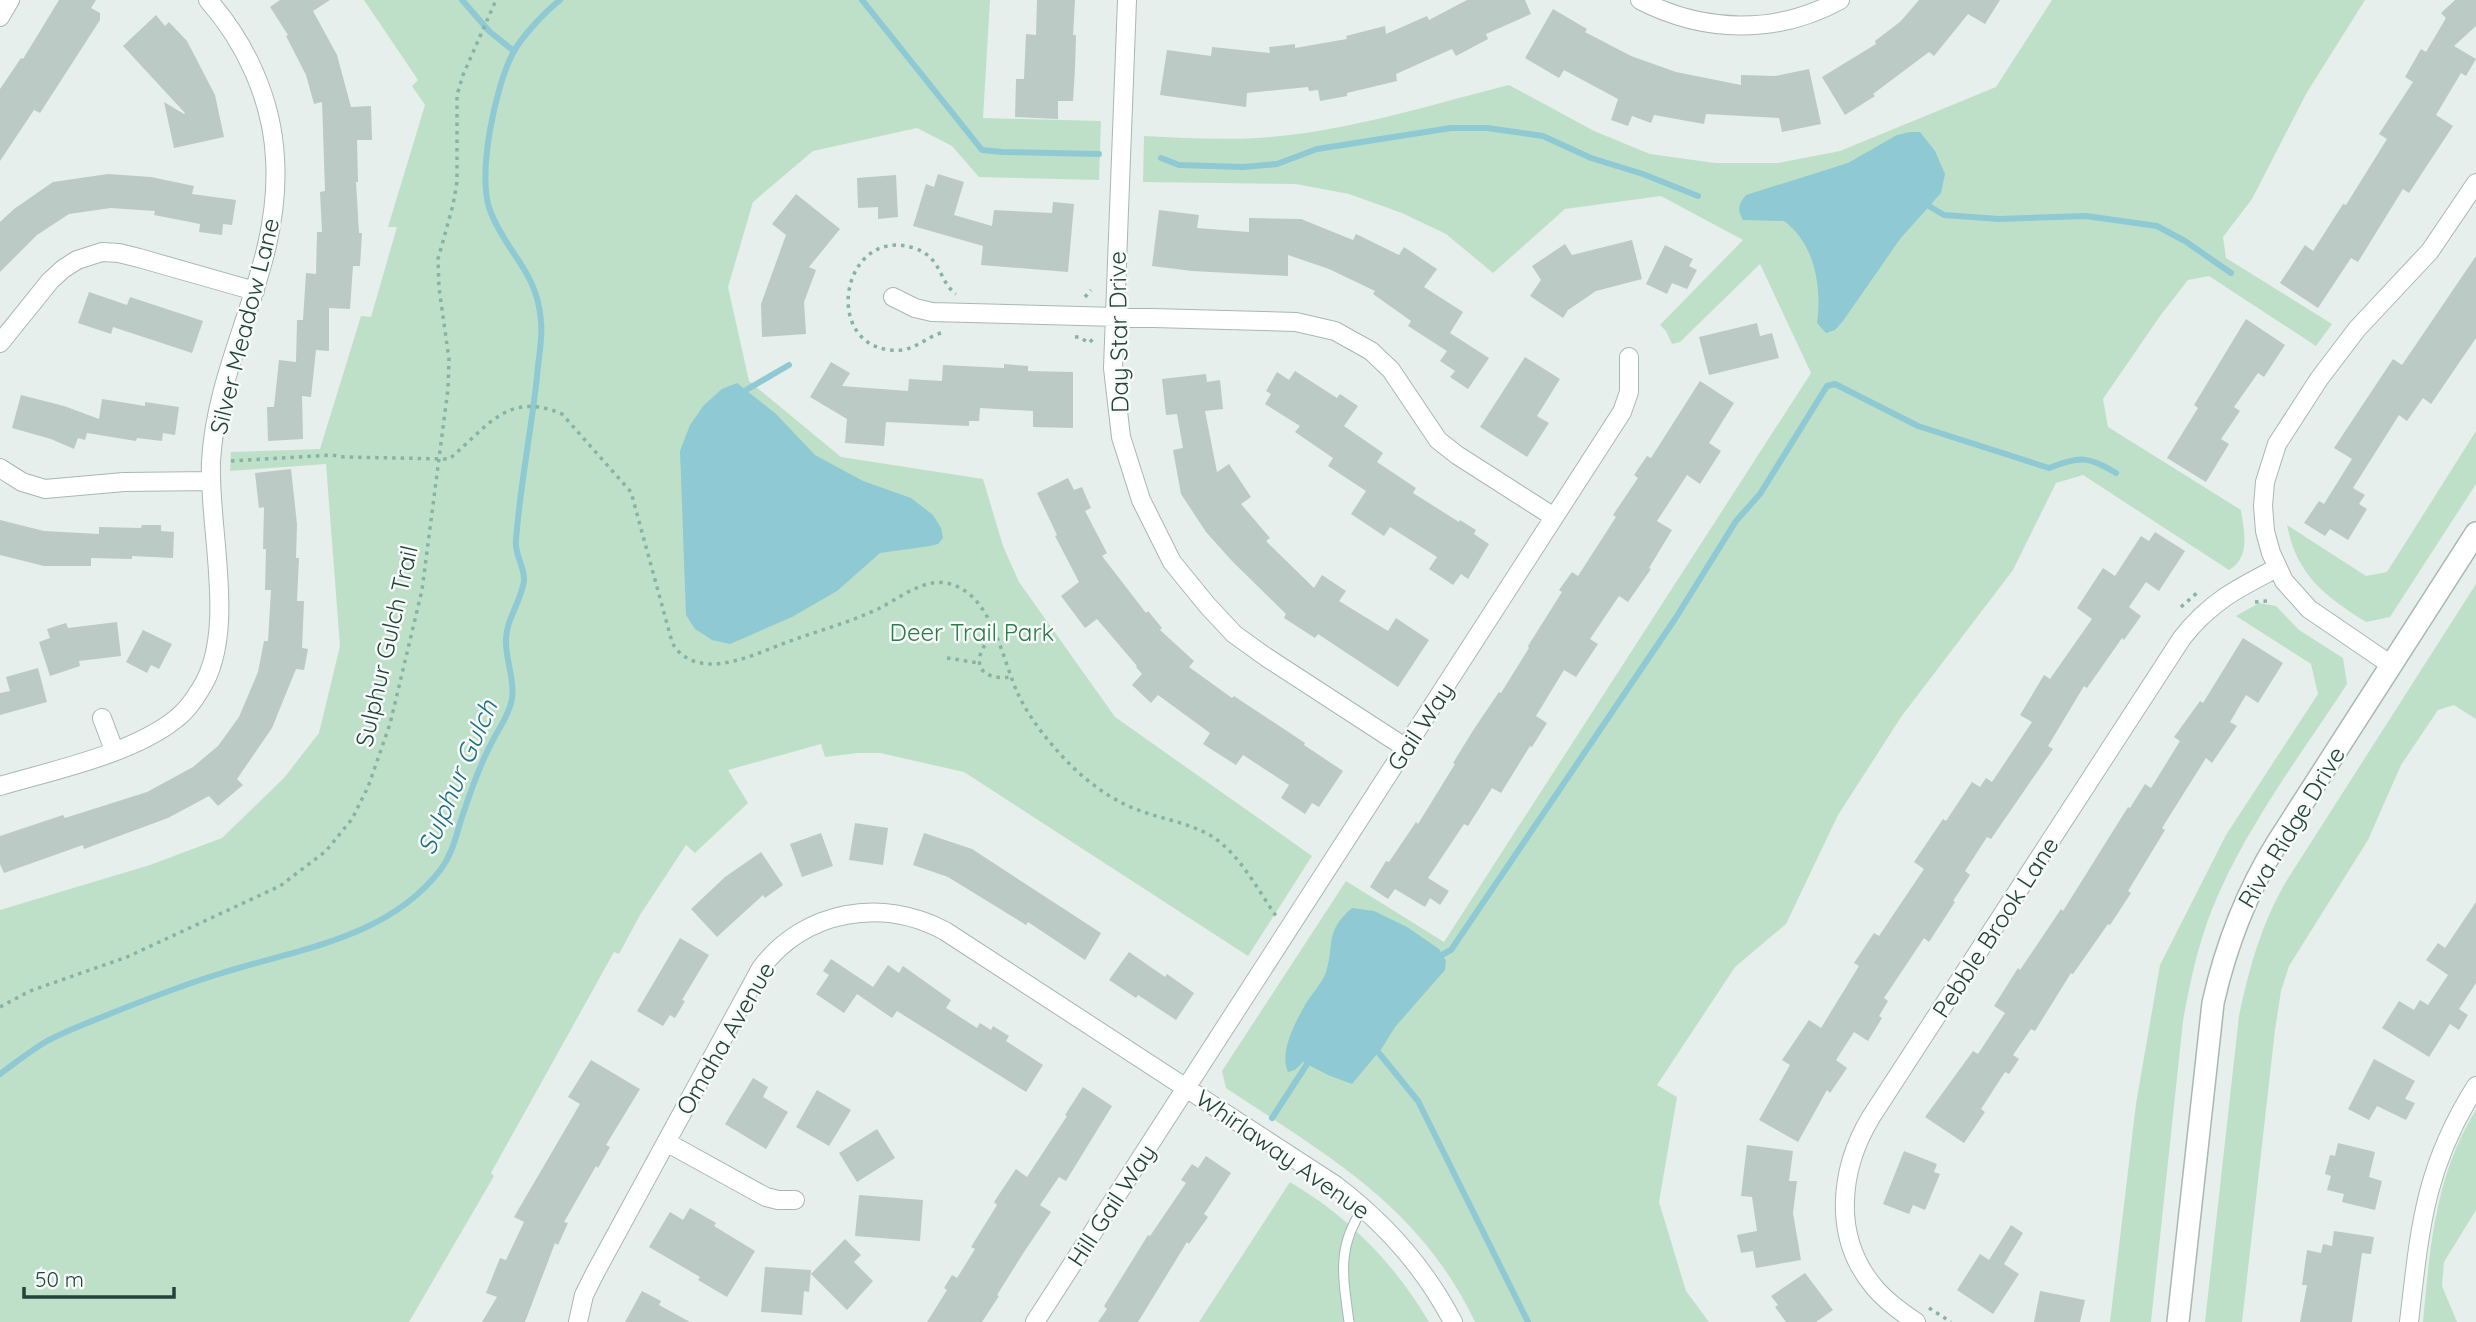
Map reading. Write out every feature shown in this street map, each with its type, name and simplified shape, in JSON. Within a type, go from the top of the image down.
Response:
[{"type":"street","points":[[0,17],[10,0]]},
{"type":"street","name":"Silver Meadow Lane","points":[[0,786],[135,743],[176,719],[202,688],[213,665],[218,640],[219,612],[211,481],[214,432],[220,400],[269,243],[276,177],[272,132],[245,51],[208,0]]},
{"type":"street","name":"Day Star Drive","points":[[1126,0],[1114,317],[1116,402],[1123,445],[1141,500],[1172,562],[1207,606],[1234,634],[1406,748]]},
{"type":"street","points":[[1640,0],[1660,10],[1697,22],[1747,26],[1796,19],[1840,0]]},
{"type":"street","points":[[2391,665],[2309,609],[2291,590],[2277,568],[2265,531],[2263,506],[2267,471],[2277,444],[2345,343],[2430,251],[2476,183]]},
{"type":"street","points":[[0,343],[50,281],[63,269],[77,260],[102,252],[139,258],[255,291]]},
{"type":"street","points":[[893,297],[915,308],[932,312],[1296,322],[1320,326],[1357,342],[1380,359],[1402,386],[1428,428],[1447,448],[1554,517]]},
{"type":"street","name":"Gail Way","points":[[1187,1088],[1622,412],[1629,392],[1629,356]]},
{"type":"street","points":[[0,468],[22,482],[45,489],[124,482],[211,481]]},
{"type":"street","name":"Riva Ridge Drive","points":[[2178,1322],[2213,1003],[2224,957],[2241,909],[2262,868],[2476,533]]},
{"type":"street","name":"Pebble Brook Lane","points":[[1916,1322],[1875,1288],[1853,1249],[1845,1211],[1847,1177],[1855,1147],[1871,1117],[2182,638],[2215,603],[2239,587],[2277,568]]},
{"type":"street","points":[[102,718],[114,750]]},
{"type":"street","name":"Omaha Avenue","points":[[578,1322],[587,1288],[765,964],[783,945],[804,930],[827,919],[861,912],[897,914],[920,919],[939,928],[1187,1088]]},
{"type":"street","points":[[2410,1322],[2421,1224],[2430,1181],[2444,1143],[2476,1086]]},
{"type":"street","name":"Whirlaway Avenue","points":[[1187,1088],[1318,1173],[1364,1207],[1421,1268],[1453,1322]]},
{"type":"street","name":"Hill Gail Way","points":[[1035,1322],[1187,1088]]},
{"type":"street","points":[[666,1142],[766,1197],[795,1200]]},
{"type":"lane","points":[[1349,1322],[1343,1275],[1344,1246],[1352,1223],[1364,1207]]},
{"type":"path","name":"Sulphur Gulch Trail","points":[[0,1007],[30,991],[127,957],[280,886],[312,863],[338,839],[361,803],[390,723],[422,590],[448,389],[449,359],[439,288],[438,258],[457,182],[457,95],[496,0]]},
{"type":"path","points":[[231,461],[332,455],[438,460],[449,458],[505,410],[520,406],[550,409],[562,414],[631,492],[672,642],[683,656],[712,664],[740,659],[859,617],[913,590],[934,583],[947,583],[969,596],[988,617],[1026,710],[1044,735],[1082,775],[1134,809],[1211,836],[1240,866],[1276,916]]},
{"type":"path","points":[[2252,603],[2268,601]]},
{"type":"path","points":[[994,631],[981,651],[980,663],[984,672],[991,677],[1011,677]]},
{"type":"path","points":[[947,658],[980,663]]},
{"type":"path","points":[[1922,1303],[1951,1322]]},
{"type":"green space","name":"Deer Trail Park","points":[[364,0],[990,0],[983,118],[1101,121],[1099,180],[979,177],[952,146],[917,128],[813,151],[753,202],[728,287],[749,381],[841,457],[983,479],[1003,546],[1019,582],[1115,717],[1312,856],[1248,956],[964,772],[880,753],[825,757],[821,744],[728,770],[748,803],[695,853],[686,845],[640,915],[619,954],[614,952],[491,1173],[494,1176],[409,1322],[0,1322],[0,910],[150,865],[222,838],[284,778],[319,733],[340,646],[326,464],[230,471],[231,452],[320,449],[361,316],[371,317],[397,227],[388,227],[425,105],[412,86],[418,80]]},
{"type":"green space","points":[[2052,0],[2365,0],[2306,94],[2252,199],[2223,237],[2226,258],[2332,324],[2316,346],[2209,276],[2188,280],[2103,399],[2108,427],[2241,510],[2244,543],[2241,558],[2229,570],[2083,475],[2056,483],[2013,570],[1901,717],[1838,815],[1786,924],[1735,967],[1657,1085],[1677,1097],[1659,1202],[1686,1291],[1709,1322],[1475,1322],[1453,1281],[1399,1215],[1335,1161],[1226,1088],[1222,1071],[1346,881],[1444,942],[1811,373],[1760,264],[1680,342],[1672,344],[1660,325],[1743,240],[1661,196],[1565,209],[1493,273],[1446,234],[1402,213],[1349,194],[1296,184],[1143,182],[1144,136],[1229,139],[1321,131],[1384,118],[1509,85],[1594,131],[1650,154],[1715,163],[1778,163],[1840,151],[1996,87]]},
{"type":"green space","points":[[2476,431],[2476,484],[2390,617],[2366,622],[2315,583],[2298,558],[2287,525],[2366,576],[2387,572]]},
{"type":"green space","points":[[2476,584],[2476,719],[2454,705],[2438,710],[2401,765],[2368,840],[2289,966],[2281,991],[2275,1030],[2242,1322],[2205,1322],[2239,1016],[2263,929],[2287,880]]},
{"type":"green space","points":[[2259,603],[2276,606],[2299,630],[2343,658],[2347,684],[2258,820],[2226,877],[2213,907],[2195,963],[2183,1021],[2151,1322],[2110,1322],[2136,1104],[2160,965],[2226,835],[2318,694],[2311,664],[2236,616]]},
{"type":"green space","points":[[2476,1110],[2476,1210],[2444,1262],[2442,1286],[2457,1322],[2423,1322],[2428,1267],[2443,1186],[2451,1160]]},
{"type":"green space","points":[[1290,1182],[1332,1210],[1368,1243],[1401,1280],[1429,1322],[1199,1322]]},
{"type":"water","points":[[1920,132],[1935,151],[1945,174],[1941,193],[1900,239],[1843,321],[1835,330],[1826,333],[1817,323],[1817,281],[1803,242],[1784,221],[1743,220],[1740,204],[1746,195],[1848,163],[1897,135]]},
{"type":"water","points":[[737,383],[776,414],[815,455],[863,481],[911,498],[933,515],[941,528],[943,538],[938,544],[930,546],[880,553],[837,591],[792,617],[730,644],[712,640],[695,629],[686,615],[680,451],[690,425],[704,405],[722,389]]},
{"type":"water","points":[[1352,908],[1374,911],[1407,927],[1439,949],[1446,961],[1445,970],[1395,1027],[1382,1048],[1352,1084],[1303,1062],[1295,1070],[1288,1072],[1285,1056],[1293,1029],[1324,976],[1337,924]]},
{"type":"building","points":[[59,0],[96,0],[91,8],[100,13],[100,20],[40,113],[34,110],[0,161],[0,89],[21,58],[23,59]]},
{"type":"building","points":[[280,0],[330,0],[313,11],[337,55],[351,107],[371,106],[372,140],[357,140],[356,182],[359,233],[362,233],[360,266],[353,266],[350,309],[329,308],[329,351],[316,350],[311,397],[302,396],[303,439],[268,441],[267,407],[274,407],[279,360],[296,362],[297,320],[303,320],[306,273],[316,274],[317,232],[322,232],[320,192],[325,191],[322,102],[314,104],[306,75],[286,36],[288,35],[270,7]]},
{"type":"building","points":[[1037,0],[1075,0],[1073,101],[1058,101],[1058,119],[1015,117],[1016,79],[1024,79],[1026,34],[1036,35]]},
{"type":"building","points":[[1467,0],[1525,0],[1531,14],[1486,34],[1488,39],[1456,56],[1452,49],[1396,74],[1397,81],[1347,93],[1347,96],[1320,101],[1318,90],[1309,91],[1308,87],[1247,93],[1246,107],[1160,95],[1167,50],[1211,56],[1212,47],[1270,53],[1269,47],[1295,44],[1295,48],[1347,39],[1346,36],[1385,26],[1386,34],[1427,16],[1429,20]]},
{"type":"building","points":[[1919,0],[2000,0],[1985,24],[1968,14],[1934,56],[1929,52],[1873,94],[1875,96],[1845,115],[1822,77],[1876,44],[1875,41],[1901,21]]},
{"type":"building","points":[[2455,0],[2476,0],[2476,26],[2454,46],[2476,59],[2466,76],[2461,73],[2436,115],[2453,126],[2409,193],[2403,189],[2358,262],[2351,258],[2318,308],[2280,283],[2305,245],[2313,251],[2343,204],[2346,205],[2387,139],[2379,134],[2413,82],[2405,77],[2421,49],[2426,52],[2446,18],[2441,13]]},
{"type":"building","points":[[1553,9],[1587,29],[1585,32],[1631,56],[1676,72],[1741,85],[1741,75],[1775,76],[1809,69],[1821,124],[1782,132],[1779,118],[1706,114],[1704,124],[1654,115],[1651,123],[1632,116],[1628,126],[1611,120],[1618,99],[1564,70],[1559,78],[1525,58]]},
{"type":"building","points":[[156,15],[165,26],[169,22],[187,41],[215,95],[224,137],[174,148],[164,102],[185,113],[123,46]]},
{"type":"building","points":[[108,174],[151,177],[194,186],[192,194],[236,200],[232,225],[223,224],[222,235],[199,232],[200,224],[154,215],[155,211],[111,208],[69,214],[37,235],[0,272],[0,222],[14,209],[53,182]]},
{"type":"building","points":[[938,174],[964,182],[954,215],[992,226],[994,210],[1052,213],[1053,202],[1074,204],[1068,272],[981,265],[983,246],[913,226],[926,184],[934,187]]},
{"type":"building","points":[[896,175],[898,217],[878,219],[878,207],[858,208],[857,178]]},
{"type":"building","points":[[796,194],[840,229],[809,267],[816,270],[804,302],[806,334],[762,337],[761,304],[786,235],[772,224]]},
{"type":"building","points":[[1159,210],[1199,215],[1197,228],[1249,232],[1249,218],[1301,219],[1353,240],[1356,234],[1399,255],[1404,247],[1437,269],[1424,287],[1463,312],[1450,333],[1489,358],[1468,389],[1450,377],[1455,371],[1440,361],[1447,351],[1408,326],[1411,321],[1373,294],[1375,291],[1329,269],[1288,255],[1288,276],[1152,266]]},
{"type":"building","points":[[1632,240],[1642,279],[1596,291],[1568,310],[1563,318],[1530,296],[1541,280],[1532,266],[1565,244],[1572,255]]},
{"type":"building","points":[[1665,245],[1693,259],[1689,266],[1697,270],[1687,289],[1672,283],[1667,294],[1646,284]]},
{"type":"building","points":[[2476,256],[2476,338],[2431,404],[2423,398],[2407,421],[2399,415],[2353,488],[2365,495],[2359,504],[2367,509],[2348,540],[2330,529],[2325,536],[2304,523],[2319,501],[2324,504],[2352,459],[2334,448],[2393,359],[2402,365]]},
{"type":"building","points":[[89,292],[127,305],[130,297],[203,321],[192,353],[113,327],[111,334],[78,323]]},
{"type":"building","points":[[2246,319],[2285,345],[2264,377],[2258,373],[2234,407],[2240,411],[2221,439],[2229,444],[2206,482],[2167,458],[2198,408],[2194,405]]},
{"type":"building","points":[[1757,323],[1760,336],[1772,333],[1779,358],[1709,375],[1699,337]]},
{"type":"building","points":[[1525,357],[1560,379],[1537,416],[1549,423],[1527,457],[1480,427]]},
{"type":"building","points":[[831,362],[850,373],[842,386],[908,391],[909,379],[942,381],[943,365],[1004,368],[1004,364],[1028,366],[1028,371],[1073,372],[1073,428],[1033,427],[1033,411],[980,408],[979,421],[969,421],[969,426],[886,422],[884,446],[845,443],[847,419],[810,397]]},
{"type":"building","points":[[1295,371],[1337,398],[1340,394],[1358,406],[1344,426],[1383,453],[1377,462],[1416,488],[1413,493],[1476,530],[1474,534],[1489,544],[1468,579],[1461,574],[1453,585],[1429,569],[1437,557],[1390,527],[1384,536],[1351,514],[1366,491],[1328,466],[1333,458],[1295,432],[1300,426],[1265,404],[1271,394],[1266,391],[1277,372],[1289,380]]},
{"type":"building","points":[[1206,374],[1207,382],[1220,380],[1223,409],[1205,411],[1217,472],[1229,464],[1251,497],[1241,504],[1270,538],[1266,541],[1314,588],[1322,575],[1346,591],[1339,601],[1388,631],[1396,618],[1429,640],[1398,687],[1318,634],[1315,638],[1284,618],[1286,614],[1206,532],[1181,494],[1173,450],[1183,448],[1177,414],[1166,415],[1162,379]]},
{"type":"building","points":[[1700,381],[1734,403],[1709,443],[1721,451],[1700,484],[1687,475],[1657,521],[1672,530],[1649,568],[1651,569],[1628,602],[1619,596],[1590,639],[1598,644],[1576,677],[1564,670],[1536,716],[1547,723],[1532,747],[1530,746],[1501,793],[1492,788],[1468,826],[1464,824],[1428,878],[1449,891],[1440,905],[1430,898],[1425,907],[1395,889],[1388,899],[1370,887],[1386,861],[1389,862],[1416,822],[1418,824],[1474,729],[1499,692],[1501,693],[1529,648],[1562,592],[1559,590],[1572,572],[1578,576],[1638,478],[1634,475],[1647,456],[1651,458]]},
{"type":"building","points":[[21,395],[64,406],[99,419],[102,399],[145,406],[145,402],[179,407],[175,435],[163,433],[162,441],[137,438],[136,441],[87,433],[85,440],[78,438],[74,449],[12,428]]},
{"type":"building","points":[[291,469],[297,524],[296,558],[299,558],[297,601],[304,601],[302,648],[308,649],[304,670],[296,669],[272,728],[237,779],[243,785],[218,806],[209,796],[168,818],[84,849],[83,845],[4,873],[0,864],[0,836],[147,792],[193,767],[218,746],[239,717],[258,672],[264,641],[268,641],[271,590],[265,590],[264,507],[259,508],[255,473]]},
{"type":"building","points":[[1068,478],[1074,490],[1082,487],[1091,508],[1085,511],[1107,553],[1102,556],[1146,613],[1148,611],[1162,628],[1160,630],[1194,661],[1189,667],[1343,771],[1319,807],[1312,803],[1305,814],[1281,798],[1289,785],[1243,755],[1236,765],[1203,744],[1210,733],[1158,695],[1151,703],[1132,685],[1142,674],[1097,619],[1085,628],[1061,596],[1079,582],[1037,493]]},
{"type":"building","points":[[0,520],[44,531],[99,534],[99,527],[141,528],[142,525],[161,525],[161,531],[174,532],[173,558],[91,558],[91,566],[44,566],[0,555]]},
{"type":"building","points":[[2155,532],[2185,551],[2159,591],[2146,582],[2129,607],[2141,616],[2087,688],[2084,686],[2048,746],[2053,749],[1991,839],[1987,837],[1965,871],[1970,875],[1953,901],[1955,902],[1929,942],[1924,938],[1884,998],[1888,1001],[1879,1016],[1882,1018],[1868,1041],[1854,1032],[1836,1060],[1847,1068],[1830,1093],[1827,1090],[1798,1142],[1759,1120],[1790,1065],[1782,1060],[1809,1020],[1821,1028],[1859,966],[1854,963],[1874,933],[1879,936],[1924,869],[1914,862],[1943,819],[1946,821],[1972,782],[1980,787],[1986,778],[1992,782],[2032,722],[2020,715],[2044,675],[2050,679],[2092,619],[2077,608],[2103,568],[2115,576],[2141,536],[2149,541]]},
{"type":"building","points":[[117,622],[121,656],[79,661],[80,666],[50,676],[39,642],[50,638],[47,629],[66,623],[68,628]]},
{"type":"building","points":[[143,630],[172,644],[159,669],[151,665],[147,673],[126,662]]},
{"type":"building","points":[[2243,638],[2283,663],[2258,703],[2246,695],[2230,722],[2237,726],[2212,763],[2206,758],[2162,828],[2165,830],[2128,891],[2131,893],[2110,925],[2108,924],[2073,974],[2071,973],[2035,1031],[2031,1029],[2013,1055],[2019,1059],[2009,1074],[2005,1072],[1981,1109],[1985,1112],[1964,1143],[1925,1117],[1973,1051],[1978,1054],[2005,1013],[1994,1006],[2018,968],[2020,970],[2061,909],[2063,911],[2128,807],[2130,808],[2145,784],[2151,788],[2180,741],[2174,737],[2200,701],[2203,703]]},
{"type":"building","points":[[38,668],[47,702],[0,715],[0,693],[10,691],[6,677]]},
{"type":"building","points":[[855,823],[888,828],[883,865],[849,860]]},
{"type":"building","points":[[821,833],[833,866],[802,877],[790,844]]},
{"type":"building","points":[[924,833],[972,849],[1101,933],[1085,960],[1028,922],[1026,925],[948,877],[913,865]]},
{"type":"building","points":[[761,852],[783,885],[765,898],[763,895],[717,937],[691,909],[725,877]]},
{"type":"building","points":[[2476,902],[2476,983],[2459,1009],[2468,1015],[2459,1030],[2450,1024],[2429,1057],[2382,1028],[2399,1001],[2414,1010],[2420,1000],[2428,1005],[2448,975],[2426,960],[2438,943],[2445,948]]},
{"type":"building","points":[[680,938],[709,955],[682,1000],[685,1001],[675,1018],[670,1015],[663,1026],[637,1011]]},
{"type":"building","points":[[1129,952],[1194,993],[1176,1020],[1109,980]]},
{"type":"building","points":[[831,959],[873,987],[888,965],[899,973],[903,966],[951,1000],[946,1008],[977,1028],[980,1023],[991,1030],[993,1026],[1009,1036],[1006,1041],[1043,1065],[1026,1092],[897,1011],[892,1018],[857,994],[844,1013],[816,994],[829,975],[823,971]]},
{"type":"building","points":[[2374,1059],[2415,1081],[2405,1099],[2415,1103],[2406,1120],[2377,1106],[2369,1120],[2348,1109]]},
{"type":"building","points":[[591,1060],[640,1089],[606,1145],[610,1147],[598,1168],[596,1166],[564,1222],[568,1223],[558,1245],[555,1243],[525,1322],[482,1322],[497,1297],[486,1293],[500,1258],[506,1260],[524,1222],[514,1217],[580,1104],[568,1097]]},
{"type":"building","points":[[753,1078],[768,1087],[763,1097],[788,1112],[766,1149],[725,1124]]},
{"type":"building","points":[[1083,1087],[1112,1106],[1066,1181],[1059,1177],[1040,1205],[1051,1212],[982,1322],[927,1322],[947,1290],[944,1288],[952,1275],[957,1278],[975,1249],[971,1247],[997,1205],[994,1202],[1016,1169],[1027,1177]]},
{"type":"building","points":[[817,1090],[851,1110],[829,1146],[796,1127]]},
{"type":"building","points":[[877,1129],[895,1158],[857,1182],[839,1153]]},
{"type":"building","points":[[2338,1143],[2375,1152],[2369,1177],[2382,1181],[2375,1210],[2342,1202],[2344,1194],[2327,1190],[2331,1176],[2325,1174],[2330,1155],[2335,1156]]},
{"type":"building","points":[[1747,1145],[1793,1151],[1789,1181],[1797,1181],[1793,1213],[1801,1260],[1756,1268],[1753,1251],[1741,1253],[1737,1235],[1757,1231],[1752,1197],[1741,1196]]},
{"type":"building","points":[[1904,1151],[1937,1164],[1934,1172],[1940,1174],[1925,1210],[1913,1205],[1909,1214],[1883,1204]]},
{"type":"building","points":[[1206,1156],[1231,1173],[1204,1214],[1208,1217],[1189,1244],[1187,1242],[1138,1322],[1098,1322],[1107,1309],[1104,1306],[1148,1235],[1150,1236],[1186,1183],[1181,1180],[1192,1164],[1198,1168]]},
{"type":"building","points":[[859,1195],[923,1200],[920,1241],[855,1236]]},
{"type":"building","points":[[690,1208],[755,1251],[727,1297],[698,1280],[700,1277],[649,1247],[670,1212],[683,1220]]},
{"type":"building","points":[[2011,1225],[2023,1233],[2004,1264],[2019,1274],[1993,1314],[1957,1290],[1980,1254],[1989,1260]]},
{"type":"building","points":[[2334,1231],[2374,1237],[2371,1254],[2362,1253],[2352,1322],[2300,1322],[2307,1285],[2302,1285],[2307,1250],[2321,1253],[2323,1244],[2332,1246]]},
{"type":"building","points":[[845,1239],[861,1255],[854,1262],[873,1281],[847,1310],[811,1274]]},
{"type":"building","points":[[765,1267],[811,1270],[809,1292],[804,1291],[802,1315],[761,1312]]},
{"type":"building","points":[[1805,1273],[1833,1310],[1816,1322],[1786,1322],[1771,1296]]},
{"type":"building","points":[[642,1291],[661,1301],[659,1305],[690,1322],[625,1322]]},
{"type":"building","points":[[2040,1291],[2085,1300],[2080,1322],[2034,1322]]},
{"type":"waterway","points":[[462,0],[490,32],[514,51]]},
{"type":"waterway","name":"Sulphur Gulch","points":[[0,1074],[47,1041],[112,1013],[192,983],[310,948],[368,926],[419,893],[448,857],[479,770],[511,705],[512,684],[506,634],[524,581],[516,540],[541,335],[541,321],[534,289],[491,213],[486,178],[490,132],[500,87],[513,53],[534,25],[560,0]]},
{"type":"waterway","points":[[862,0],[982,150],[1099,154]]},
{"type":"waterway","points":[[1161,158],[1179,165],[1243,167],[1277,164],[1317,149],[1451,128],[1487,128],[1543,136],[1591,158],[1643,174],[1698,196]]},
{"type":"waterway","points":[[1922,202],[1944,215],[1999,219],[2086,216],[2157,226],[2185,241],[2231,273]]},
{"type":"waterway","points":[[741,393],[789,365]]},
{"type":"waterway","points":[[1436,958],[1451,950],[1675,619],[1736,521],[1760,494],[1827,386],[1835,384],[1918,426],[2049,468],[2069,461],[2084,460],[2098,463],[2116,473]]},
{"type":"waterway","points":[[1374,1047],[1418,1101],[1528,1322]]},
{"type":"waterway","points":[[1272,1118],[1311,1058]]}]
